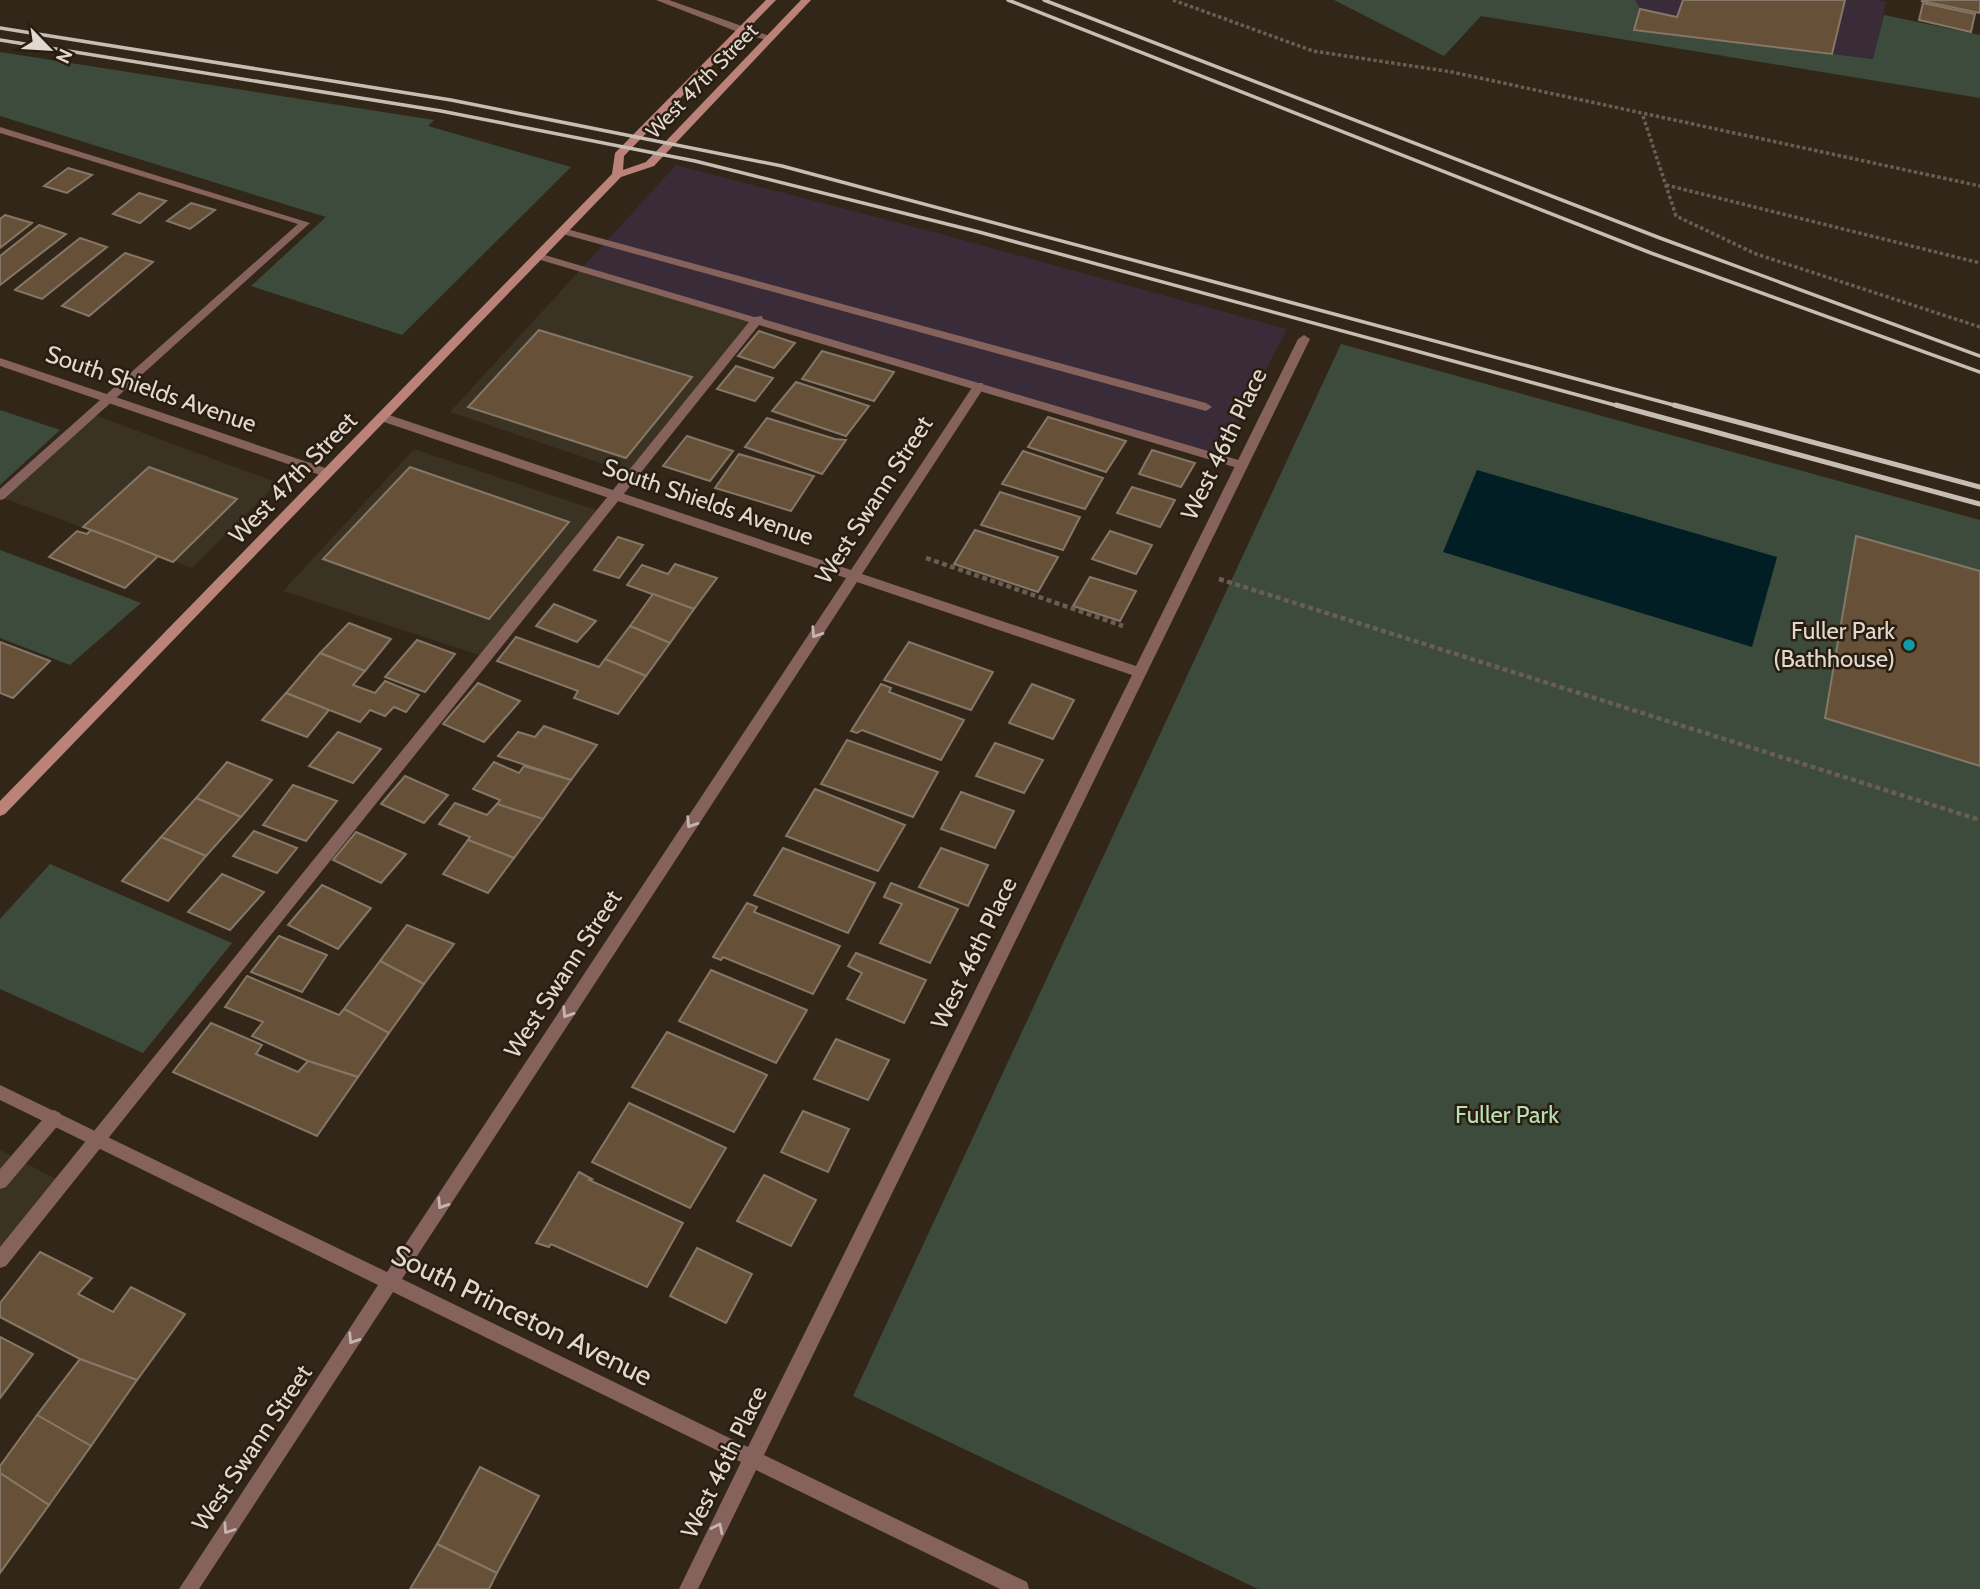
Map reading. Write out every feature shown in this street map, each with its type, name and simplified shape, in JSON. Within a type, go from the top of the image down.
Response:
[{"type":"main road","name":"West 47th Street","points":[[617,176],[619,155],[771,0]]},
{"type":"main road","name":"West 47th Street","points":[[0,810],[617,176],[650,164],[806,0]]},
{"type":"street","points":[[662,0],[770,38]]},
{"type":"street","points":[[0,130],[305,223],[0,496]]},
{"type":"street","points":[[563,231],[1206,407]]},
{"type":"street","points":[[538,256],[758,319],[1241,465]]},
{"type":"street","points":[[0,1260],[758,319]]},
{"type":"street","name":"West 46th Place","points":[[688,1589],[1304,339]]},
{"type":"street","name":"South Shields Avenue","points":[[0,362],[327,473]]},
{"type":"street","name":"West Swann Street","points":[[188,1589],[979,386]]},
{"type":"street","name":"South Shields Avenue","points":[[382,417],[1139,672]]},
{"type":"street","name":"South Princeton Avenue","points":[[0,1092],[1020,1589]]},
{"type":"street","points":[[0,1181],[54,1118]]},
{"type":"path","points":[[1173,0],[1313,51],[1452,72],[1643,116],[1980,186]]},
{"type":"path","points":[[1643,116],[1676,216],[1756,254],[1980,327]]},
{"type":"path","points":[[1666,186],[1980,263]]},
{"type":"path","points":[[926,558],[1124,626]]},
{"type":"path","points":[[1218,579],[1980,820]]},
{"type":"shaded area","points":[[1635,0],[1886,2],[1874,59],[1634,30],[1640,9]]},
{"type":"shaded area","points":[[676,165],[1287,329],[1220,459],[582,268]]},
{"type":"shaded area","points":[[582,268],[758,319],[633,474],[450,412]]},
{"type":"shaded area","points":[[92,414],[278,483],[192,568],[0,497]]},
{"type":"shaded area","points":[[414,449],[602,512],[485,657],[283,591]]},
{"type":"shaded area","points":[[0,1150],[62,1182],[0,1260]]},
{"type":"green space","points":[[1334,0],[1635,0],[1640,9],[1634,30],[1873,59],[1884,15],[1980,35],[1980,98],[1481,16],[1444,56]]},
{"type":"green space","points":[[0,52],[434,120],[428,126],[571,167],[402,335],[251,286],[326,217],[0,116]]},
{"type":"green space","name":"Fuller Park","points":[[1341,344],[1980,520],[1980,1589],[1258,1589],[853,1396]]},
{"type":"green space","points":[[0,410],[60,430],[0,485]]},
{"type":"green space","points":[[0,550],[141,603],[70,665],[0,638]]},
{"type":"green space","points":[[50,864],[232,943],[143,1053],[0,989],[0,919]]},
{"type":"water","points":[[1477,470],[1777,557],[1752,647],[1443,552]]},
{"type":"building","points":[[1683,0],[1845,0],[1832,54],[1634,30],[1640,9],[1677,17]]},
{"type":"building","points":[[1923,0],[1980,0],[1980,13],[1922,1]]},
{"type":"building","points":[[1923,3],[1975,14],[1971,32],[1919,20]]},
{"type":"building","points":[[68,168],[92,175],[67,193],[44,186]]},
{"type":"building","points":[[139,193],[166,201],[140,223],[113,214]]},
{"type":"building","points":[[191,203],[215,210],[190,229],[167,221]]},
{"type":"building","points":[[5,215],[32,223],[0,248],[0,219]]},
{"type":"building","points":[[39,225],[66,234],[0,285],[0,256]]},
{"type":"building","points":[[80,238],[107,247],[42,299],[15,290]]},
{"type":"building","points":[[125,253],[153,262],[89,316],[62,306]]},
{"type":"building","points":[[539,330],[692,377],[626,458],[468,407]]},
{"type":"building","points":[[759,331],[795,343],[774,368],[738,356]]},
{"type":"building","points":[[822,351],[894,372],[874,401],[802,379]]},
{"type":"building","points":[[736,366],[773,378],[755,401],[717,389]]},
{"type":"building","points":[[796,382],[869,406],[846,436],[772,411]]},
{"type":"building","points":[[1048,417],[1126,441],[1106,472],[1028,447]]},
{"type":"building","points":[[767,418],[846,440],[822,474],[745,447]]},
{"type":"building","points":[[687,436],[733,451],[710,481],[663,466]]},
{"type":"building","points":[[1152,450],[1195,463],[1181,487],[1139,474]]},
{"type":"building","points":[[1023,451],[1103,478],[1085,509],[1002,484]]},
{"type":"building","points":[[739,454],[814,476],[791,511],[715,488]]},
{"type":"building","points":[[149,467],[237,499],[173,562],[83,527]]},
{"type":"building","points":[[410,467],[569,522],[489,619],[323,559]]},
{"type":"building","points":[[1132,487],[1175,500],[1160,527],[1117,513]]},
{"type":"building","points":[[1000,492],[1080,517],[1063,550],[981,525]]},
{"type":"building","points":[[91,530],[158,556],[125,588],[49,557],[77,531],[87,534]]},
{"type":"building","points":[[975,530],[1058,557],[1038,592],[954,564]]},
{"type":"building","points":[[1110,531],[1152,545],[1136,574],[1092,559]]},
{"type":"building","name":"Fuller Park (Bathhouse)","points":[[1856,536],[1980,571],[1980,766],[1825,718]]},
{"type":"building","points":[[618,537],[643,545],[619,578],[594,570]]},
{"type":"building","points":[[675,564],[717,578],[694,609],[627,585],[642,565],[668,574]]},
{"type":"building","points":[[1090,577],[1136,591],[1120,621],[1073,606]]},
{"type":"building","points":[[653,594],[694,609],[670,643],[630,626]]},
{"type":"building","points":[[554,604],[596,621],[577,642],[536,626]]},
{"type":"building","points":[[349,623],[391,639],[365,671],[320,653]]},
{"type":"building","points":[[630,626],[670,643],[646,676],[605,659]]},
{"type":"building","points":[[516,637],[599,667],[605,659],[646,676],[618,714],[574,698],[578,691],[497,661]]},
{"type":"building","points":[[417,640],[455,654],[425,692],[385,677]]},
{"type":"building","points":[[0,642],[50,661],[13,698],[0,693]]},
{"type":"building","points":[[909,642],[993,672],[971,710],[884,680]]},
{"type":"building","points":[[320,653],[365,671],[353,685],[375,693],[385,681],[419,695],[406,712],[394,707],[385,716],[370,710],[360,722],[286,693]]},
{"type":"building","points":[[478,683],[520,701],[484,742],[443,724]]},
{"type":"building","points":[[881,684],[891,688],[889,692],[964,720],[941,760],[862,730],[857,733],[851,731]]},
{"type":"building","points":[[1032,684],[1074,700],[1053,739],[1009,723]]},
{"type":"building","points":[[286,693],[329,710],[307,737],[262,720]]},
{"type":"building","points":[[544,726],[597,745],[571,780],[498,756],[518,732],[535,737]]},
{"type":"building","points":[[338,732],[381,749],[353,783],[309,766]]},
{"type":"building","points":[[847,740],[938,772],[913,817],[821,784]]},
{"type":"building","points":[[995,743],[1043,760],[1024,793],[976,776]]},
{"type":"building","points":[[227,762],[272,780],[241,817],[196,798]]},
{"type":"building","points":[[494,762],[519,773],[524,766],[571,780],[543,819],[497,804],[500,800],[473,789]]},
{"type":"building","points":[[405,776],[448,795],[424,823],[381,804]]},
{"type":"building","points":[[293,785],[337,801],[306,841],[263,825]]},
{"type":"building","points":[[815,789],[905,825],[878,871],[786,836]]},
{"type":"building","points":[[961,792],[1014,811],[995,848],[941,829]]},
{"type":"building","points":[[196,798],[241,817],[206,856],[161,837]]},
{"type":"building","points":[[455,803],[487,815],[497,804],[543,819],[514,858],[468,840],[470,837],[439,824]]},
{"type":"building","points":[[254,831],[297,848],[277,873],[233,856]]},
{"type":"building","points":[[356,832],[406,854],[381,883],[333,860]]},
{"type":"building","points":[[161,837],[206,856],[168,901],[122,881]]},
{"type":"building","points":[[468,840],[514,858],[488,893],[443,874]]},
{"type":"building","points":[[783,848],[875,883],[848,933],[754,895]]},
{"type":"building","points":[[941,848],[988,865],[968,906],[919,887]]},
{"type":"building","points":[[222,874],[264,892],[230,930],[188,912]]},
{"type":"building","points":[[891,883],[958,909],[930,963],[880,943],[902,904],[884,897]]},
{"type":"building","points":[[322,885],[371,908],[338,949],[288,925]]},
{"type":"building","points":[[747,903],[757,907],[754,912],[840,946],[813,994],[723,957],[721,960],[713,957]]},
{"type":"building","points":[[407,925],[454,944],[424,984],[380,961]]},
{"type":"building","points":[[279,936],[327,955],[302,992],[251,972]]},
{"type":"building","points":[[856,953],[926,980],[904,1023],[847,999],[862,973],[848,966]]},
{"type":"building","points":[[380,961],[424,984],[389,1033],[344,1009]]},
{"type":"building","points":[[711,970],[807,1010],[776,1063],[679,1021]]},
{"type":"building","points":[[247,976],[339,1015],[344,1009],[389,1033],[358,1077],[308,1061],[252,1036],[263,1022],[225,1007]]},
{"type":"building","points":[[211,1023],[262,1045],[256,1054],[298,1072],[308,1061],[358,1077],[317,1136],[173,1072]]},
{"type":"building","points":[[667,1032],[767,1075],[734,1132],[632,1087]]},
{"type":"building","points":[[836,1039],[889,1060],[868,1100],[814,1079]]},
{"type":"building","points":[[629,1103],[726,1148],[690,1208],[592,1162]]},
{"type":"building","points":[[803,1111],[849,1129],[828,1172],[781,1152]]},
{"type":"building","points":[[579,1172],[592,1179],[589,1180],[683,1223],[647,1287],[551,1244],[549,1247],[536,1243]]},
{"type":"building","points":[[764,1175],[816,1200],[791,1246],[737,1221]]},
{"type":"building","points":[[697,1248],[752,1274],[726,1323],[670,1296]]},
{"type":"building","points":[[40,1252],[92,1278],[78,1294],[113,1312],[131,1287],[185,1314],[137,1380],[80,1359],[0,1317],[0,1303]]},
{"type":"building","points":[[0,1337],[33,1354],[0,1398]]},
{"type":"building","points":[[80,1359],[137,1380],[91,1446],[37,1415]]},
{"type":"building","points":[[37,1415],[91,1446],[49,1505],[0,1473],[0,1466]]},
{"type":"building","points":[[480,1467],[539,1496],[497,1573],[437,1544]]},
{"type":"building","points":[[0,1473],[49,1505],[0,1573]]},
{"type":"building","points":[[437,1544],[497,1573],[489,1589],[410,1589]]},
{"type":"railway","points":[[1008,0],[1651,253],[1980,372]]},
{"type":"railway","points":[[1044,0],[1660,238],[1980,356]]},
{"type":"railway","points":[[0,28],[451,100],[782,166],[1681,407]]},
{"type":"railway","points":[[0,40],[441,111],[695,161],[979,232],[1622,407]]},
{"type":"railway","points":[[1616,405],[1980,504]]},
{"type":"railway","points":[[1674,405],[1980,487]]},
{"type":"place","name":"Fuller Park (Bathhouse)","points":[[1909,645]]}]
